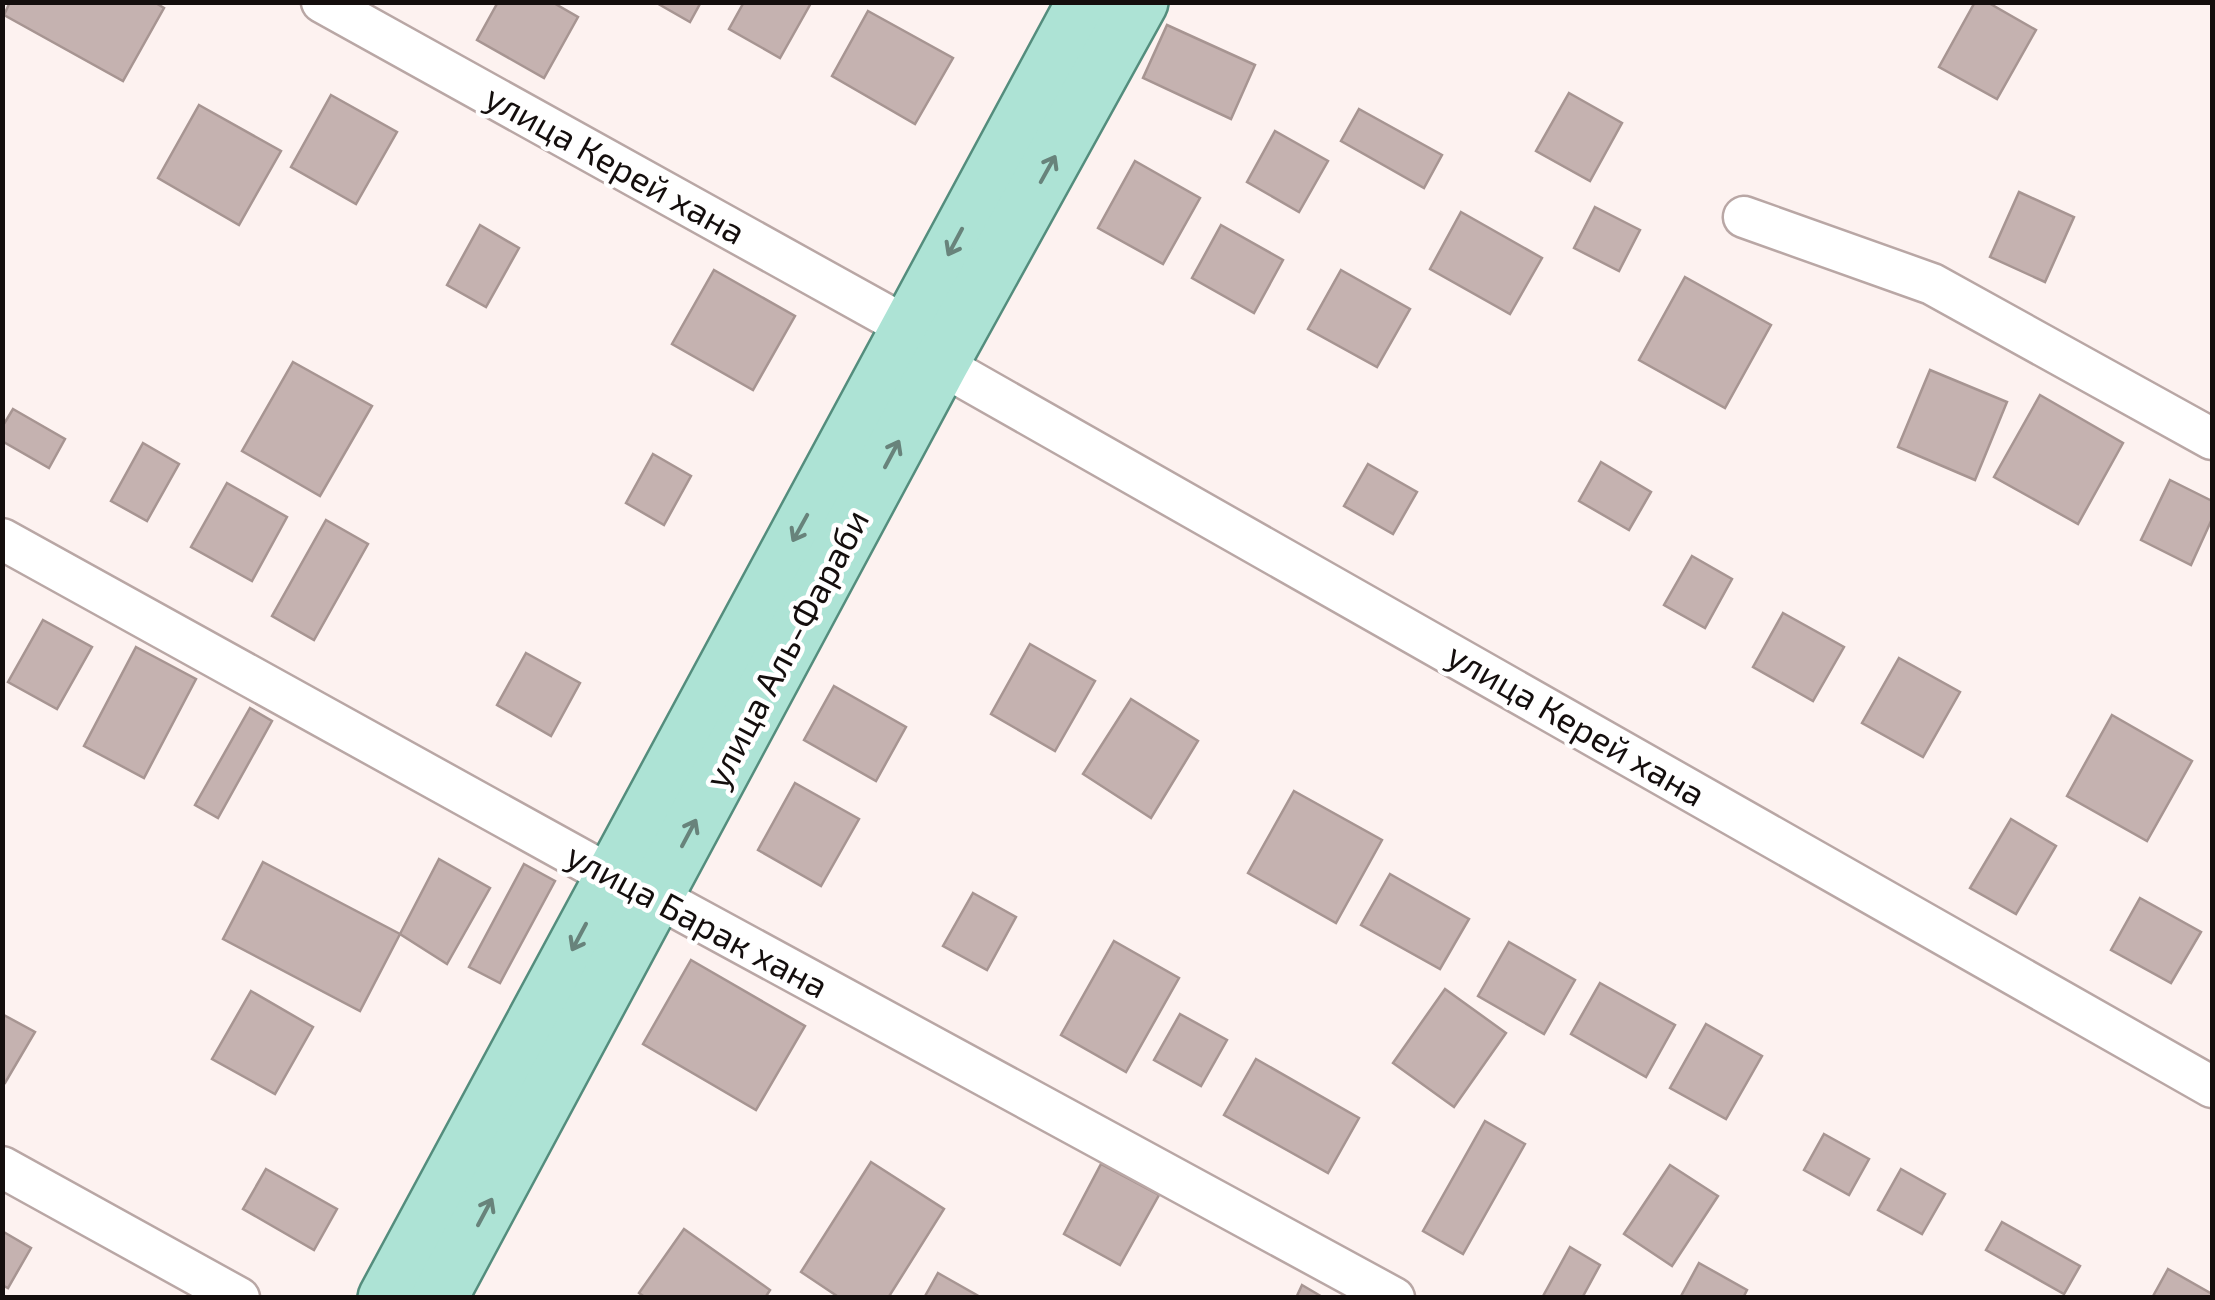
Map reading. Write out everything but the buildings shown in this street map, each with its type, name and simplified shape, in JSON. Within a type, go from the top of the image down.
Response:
[{"type":"main road","name":"улица Аль-Фараби","points":[[386,1298],[633,886],[924,346],[1085,2]]},
{"type":"main road","name":"улица Аль-Фараби","points":[[924,346],[1140,2]]},
{"type":"main road","name":"улица Аль-Фараби","points":[[438,1298],[633,886]]},
{"type":"street","name":"улица Керей хана","points":[[322,2],[2212,1087]]},
{"type":"street","points":[[1744,218],[1932,284],[2212,439]]},
{"type":"street","name":"улица Барак хана","points":[[2,538],[633,886],[1394,1298]]},
{"type":"street","points":[[2,1167],[239,1298]]}]
